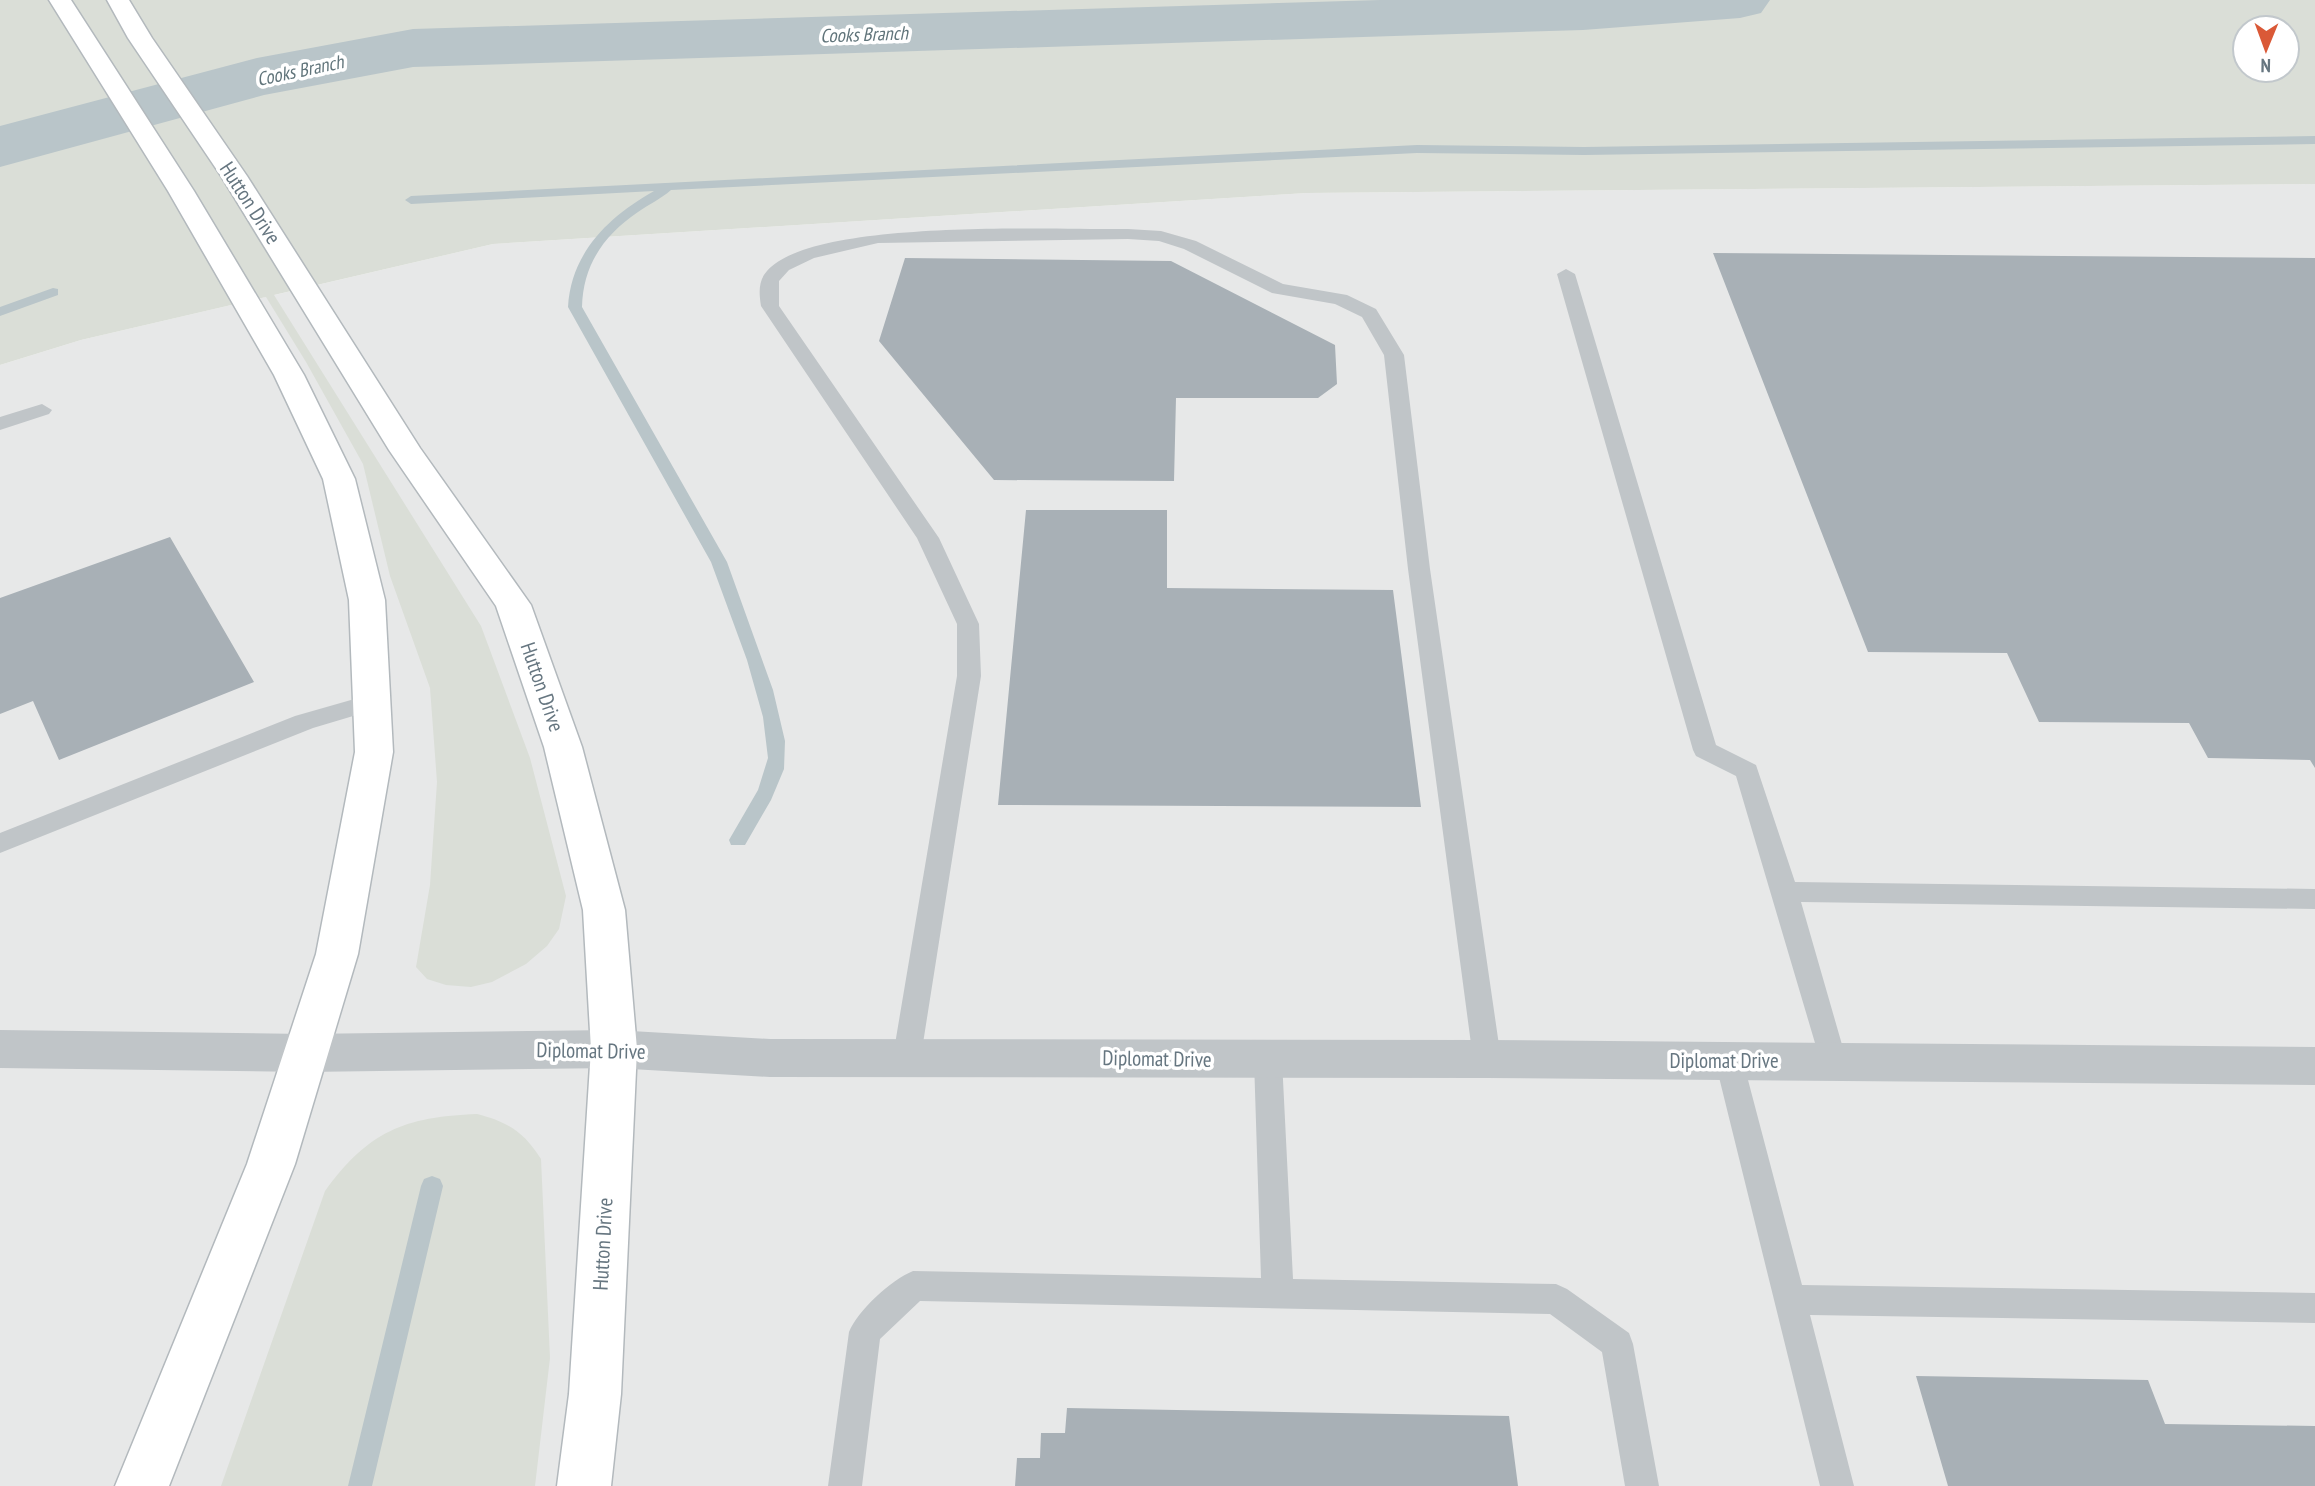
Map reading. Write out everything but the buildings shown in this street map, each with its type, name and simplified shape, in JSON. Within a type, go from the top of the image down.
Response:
[{"type":"street","points":[[60,0],[181,191],[289,375],[339,479],[367,600],[374,752],[337,954],[271,1164],[142,1486]]},
{"type":"street","name":"Hutton Drive","points":[[118,0],[140,38],[233,176],[405,450],[513,605],[563,747],[604,910],[614,1049],[595,1394],[584,1486]]},
{"type":"street","name":"Diplomat Drive","points":[[0,1049],[305,1053],[614,1049],[770,1058],[907,1056],[1268,1060],[1487,1059],[2315,1066]]},
{"type":"lane","points":[[907,1056],[969,676],[968,624],[928,538],[770,306],[767,292],[773,275],[790,262],[840,244],[878,237],[1128,234],[1161,236],[1190,245],[1278,289],[1340,299],[1369,313],[1394,355],[1419,569],[1487,1059]]},
{"type":"lane","points":[[1566,274],[1705,750],[1747,771],[1785,892],[1833,1062]]},
{"type":"lane","points":[[0,424],[42,410]]},
{"type":"lane","points":[[0,843],[304,722],[372,702]]},
{"type":"lane","points":[[1785,892],[2315,899]]},
{"type":"lane","points":[[1268,1060],[1278,1293]]},
{"type":"lane","points":[[1728,1061],[1838,1486]]},
{"type":"lane","points":[[845,1486],[865,1332],[913,1286],[1556,1299],[1617,1344],[1643,1486]]},
{"type":"lane","points":[[1790,1300],[2315,1308]]},
{"type":"shaded area","points":[[0,0],[2315,0],[2315,184],[1307,193],[493,244],[274,295],[481,626],[530,758],[566,896],[559,929],[547,946],[526,964],[492,982],[471,987],[446,985],[427,979],[416,967],[430,885],[437,782],[430,688],[390,576],[363,464],[306,362],[266,297],[81,340],[0,365]]},
{"type":"shaded area","points":[[2315,184],[2315,1486],[0,1486],[0,365],[81,340],[493,244],[1307,193]]},
{"type":"shaded area","points":[[477,1114],[514,1129],[541,1159],[550,1358],[535,1486],[221,1486],[325,1191],[357,1154],[390,1131],[429,1119]]},
{"type":"waterway","name":"Cooks Branch","points":[[0,147],[257,78],[413,48],[1583,12],[1740,0]]},
{"type":"waterway","points":[[411,200],[1417,149],[1584,151],[2315,140]]},
{"type":"waterway","points":[[665,190],[616,223],[590,252],[576,287],[575,307],[719,562],[756,660],[772,717],[777,758],[767,790],[738,840]]},
{"type":"waterway","points":[[0,312],[53,292]]},
{"type":"waterway","points":[[360,1486],[432,1186]]}]
